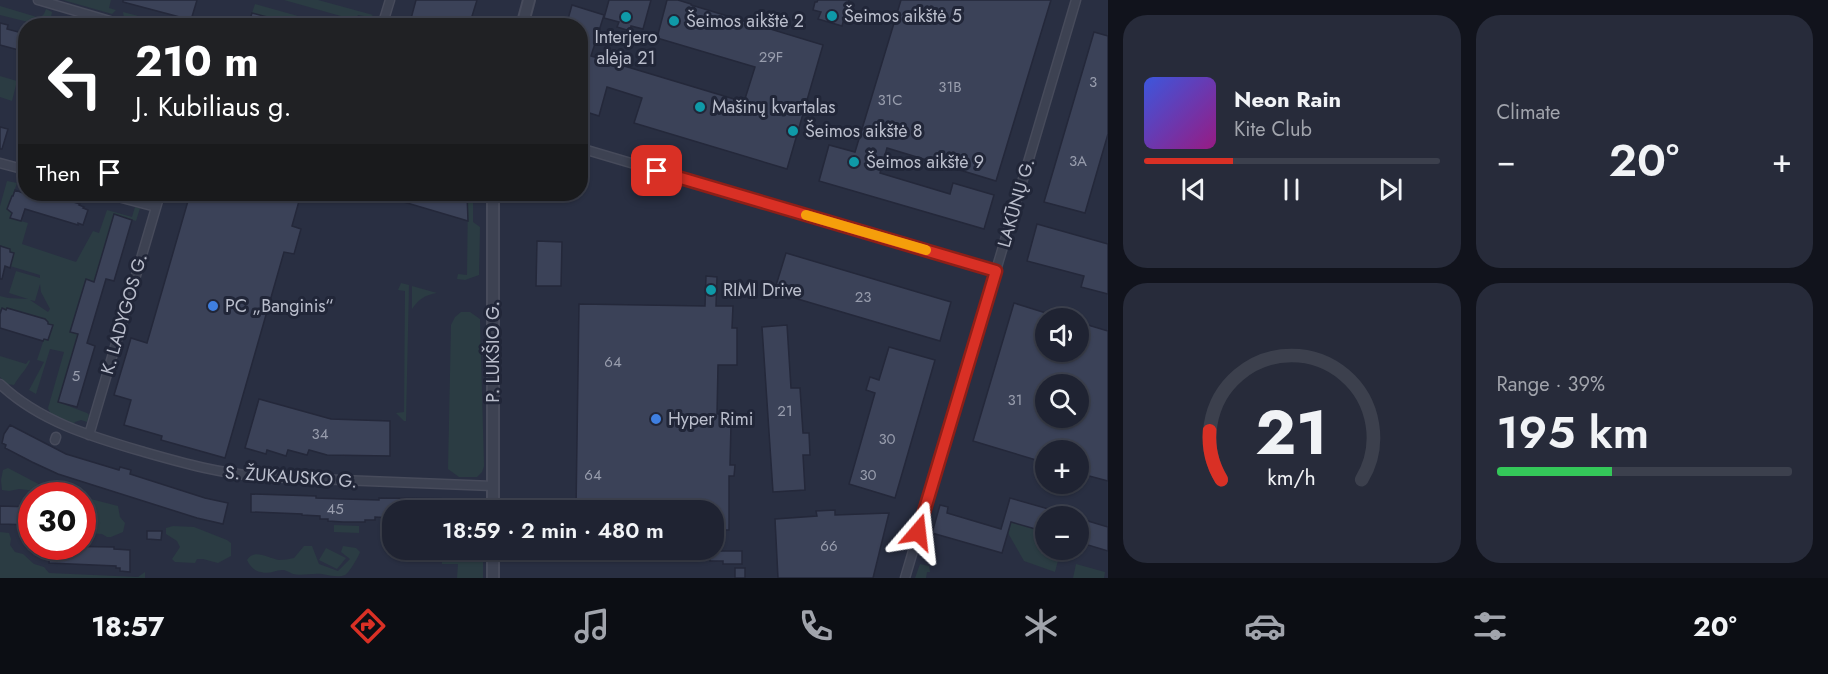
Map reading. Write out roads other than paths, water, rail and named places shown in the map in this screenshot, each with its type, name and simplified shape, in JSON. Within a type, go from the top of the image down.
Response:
[{"type":"street","points":[[38,0],[100,18]]},
{"type":"street","points":[[384,18],[390,0]]},
{"type":"street","points":[[524,18],[529,0]]},
{"type":"street","name":"LAKŪNŲ G.","points":[[904,578],[1076,0]]},
{"type":"street","points":[[588,150],[996,271]]},
{"type":"street","points":[[0,163],[18,168]]},
{"type":"street","points":[[133,201],[156,207]]},
{"type":"street","name":"K. LADYGOS G.","points":[[89,435],[158,201]]},
{"type":"street","name":"P. LUKŠIO G.","points":[[493,201],[493,500]]},
{"type":"street","name":"S. ŽUKAUSKO G.","points":[[0,384],[41,414],[61,424],[89,435],[207,470],[233,475],[493,486]]},
{"type":"street","points":[[56,437],[61,424]]},
{"type":"street","points":[[493,560],[493,578]]},
{"type":"place","name":"Šeimos aikštė 5","points":[[832,16]]},
{"type":"place","name":"Interjero alėja 21","points":[[626,17]]},
{"type":"place","name":"Šeimos aikštė 2","points":[[674,21]]},
{"type":"place","name":"Mašinų kvartalas","points":[[700,107]]},
{"type":"place","name":"Šeimos aikštė 8","points":[[793,131]]},
{"type":"place","name":"Šeimos aikštė 9","points":[[854,162]]},
{"type":"place","name":"RIMI Drive","points":[[711,290]]},
{"type":"place","name":"PC „Banginis“","points":[[213,306]]},
{"type":"place","name":"Hyper Rimi","points":[[656,419]]}]
